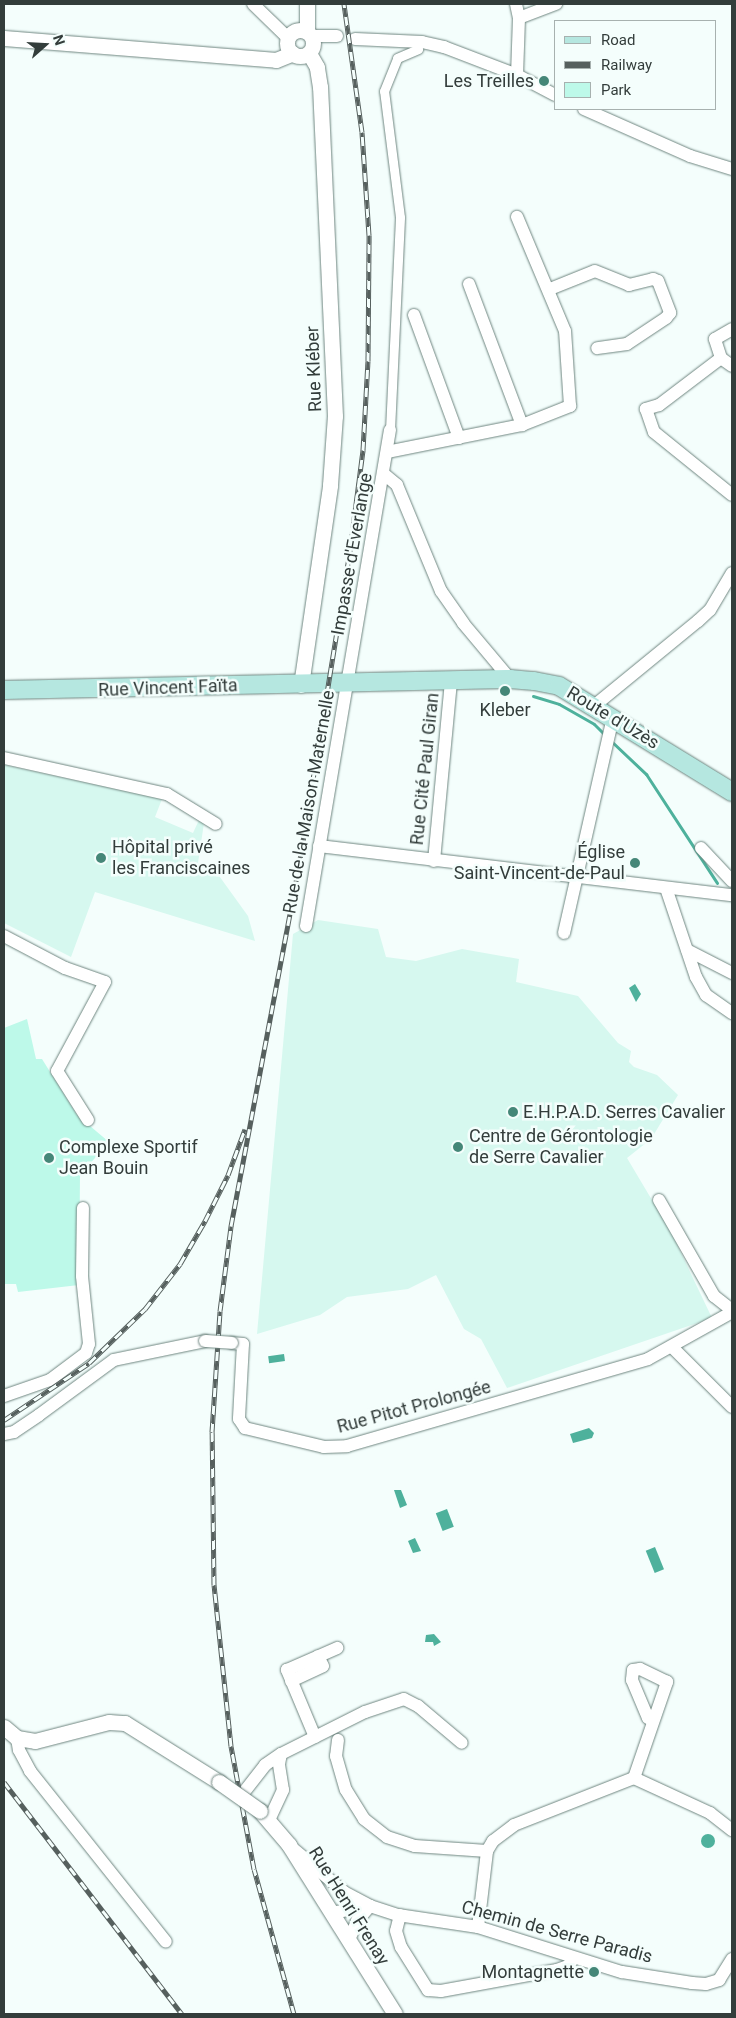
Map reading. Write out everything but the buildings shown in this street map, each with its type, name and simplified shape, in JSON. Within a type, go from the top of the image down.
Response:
[{"type":"main road","name":"Route d'Uzès","points":[[340,684],[510,679],[559,686],[613,717],[732,792]]},
{"type":"main road","name":"Rue Vincent Faïta","points":[[4,690],[340,684]]},
{"type":"street","points":[[253,4],[288,38]]},
{"type":"street","points":[[4,38],[276,60],[293,54],[301,56],[309,53],[313,45],[309,34],[307,4]]},
{"type":"street","points":[[516,4],[519,18],[517,74]]},
{"type":"street","points":[[519,18],[556,4]]},
{"type":"street","points":[[293,54],[288,46],[288,38],[296,30],[309,34],[337,36]]},
{"type":"street","points":[[355,39],[422,42],[444,47],[517,74],[554,94]]},
{"type":"street","points":[[390,430],[400,217],[384,91],[397,58],[418,49]]},
{"type":"street","name":"Rue Kléber","points":[[301,685],[330,485],[335,416],[320,87],[317,68],[309,53]]},
{"type":"street","points":[[586,110],[690,156],[732,169]]},
{"type":"street","points":[[387,452],[522,425],[570,406],[565,331],[550,289],[517,217]]},
{"type":"street","points":[[550,289],[596,271],[629,286],[653,279],[658,281],[670,313],[666,318],[627,344],[597,348]]},
{"type":"street","points":[[469,284],[522,425]]},
{"type":"street","points":[[414,315],[459,438]]},
{"type":"street","points":[[732,330],[715,339],[721,358],[732,366]]},
{"type":"street","points":[[721,358],[659,405],[646,409],[654,432],[732,495]]},
{"type":"street","name":"Impasse d'Everlange","points":[[340,684],[384,474],[390,430]]},
{"type":"street","points":[[384,474],[397,485],[441,591],[463,623],[510,679]]},
{"type":"street","points":[[594,706],[698,622],[710,610],[732,573]]},
{"type":"street","name":"Rue Cité Paul Giran","points":[[434,861],[451,680]]},
{"type":"street","name":"Rue de la Maison Maternelle","points":[[306,926],[319,846],[340,684]]},
{"type":"street","points":[[564,933],[575,877],[613,717]]},
{"type":"street","points":[[4,758],[167,794],[216,824]]},
{"type":"street","points":[[319,846],[732,895]]},
{"type":"street","points":[[701,848],[732,881]]},
{"type":"street","points":[[666,888],[686,950],[706,995],[732,1013]]},
{"type":"street","points":[[4,936],[65,968],[105,982],[58,1071],[88,1120]]},
{"type":"street","points":[[686,950],[732,973]]},
{"type":"street","points":[[659,1200],[714,1296],[732,1311],[672,1347],[732,1407]]},
{"type":"street","points":[[4,1396],[50,1380],[86,1353],[88,1344],[82,1276],[82,1208]]},
{"type":"street","name":"Rue Pitot Prolongée","points":[[4,1434],[14,1432],[76,1391],[114,1360],[205,1341],[243,1344],[239,1419],[245,1428],[324,1447],[356,1444],[648,1359],[672,1347]]},
{"type":"street","points":[[316,1737],[287,1670],[337,1648]]},
{"type":"street","points":[[241,1796],[260,1772],[281,1754],[365,1712],[404,1700],[418,1706],[462,1743]]},
{"type":"street","points":[[634,1778],[652,1720]]},
{"type":"street","points":[[4,1728],[17,1738],[35,1741],[51,1740],[109,1722],[125,1724],[241,1796],[265,1815],[283,1790],[281,1754]]},
{"type":"street","points":[[17,1738],[19,1750],[30,1771],[166,1942]]},
{"type":"street","points":[[338,1740],[336,1756],[346,1790],[364,1818],[387,1837],[415,1846],[487,1851]]},
{"type":"street","points":[[260,1772],[281,1778]]},
{"type":"street","points":[[478,1927],[487,1851],[493,1841],[514,1825],[634,1778],[710,1813],[732,1830]]},
{"type":"street","name":"Rue Henri Frenay","points":[[265,1815],[289,1845],[395,2014]]},
{"type":"street","points":[[289,1845],[344,1892],[370,1906],[357,1921],[349,1940]]},
{"type":"street","points":[[328,1907],[344,1892]]},
{"type":"street","name":"Chemin de Serre Paradis","points":[[328,1907],[370,1906],[400,1915],[478,1927],[573,1959],[622,1972],[706,1984],[719,1980],[732,1959]]},
{"type":"street","points":[[400,1915],[396,1931],[401,1947],[428,1990],[441,1991],[557,1970],[568,1966],[573,1959]]},
{"type":"shaded area","name":"Hôpital privé les Franciscaines","points":[[4,765],[162,799],[155,817],[193,833],[199,820],[204,823],[198,863],[217,873],[248,916],[255,941],[95,892],[71,957],[4,923]]},
{"type":"shaded area","name":"Centre de Gérontologie de Serre Cavalier","points":[[318,920],[378,929],[386,957],[416,961],[462,949],[519,959],[516,982],[578,996],[618,1043],[631,1051],[629,1062],[634,1067],[657,1075],[678,1095],[651,1139],[627,1158],[671,1232],[712,1318],[507,1388],[481,1339],[464,1329],[436,1275],[408,1289],[347,1297],[320,1315],[257,1334],[293,934]]},
{"type":"shaded area","points":[[635,984],[641,994],[636,1002],[629,988]]},
{"type":"shaded area","points":[[284,1354],[285,1361],[269,1363],[268,1356]]},
{"type":"shaded area","points":[[589,1428],[594,1433],[592,1438],[573,1443],[570,1434]]},
{"type":"shaded area","points":[[394,1490],[401,1490],[407,1505],[400,1508]]},
{"type":"shaded area","points":[[447,1509],[454,1527],[443,1531],[436,1513]]},
{"type":"shaded area","points":[[415,1538],[421,1551],[413,1553],[408,1541]]},
{"type":"shaded area","points":[[655,1547],[664,1569],[655,1573],[646,1551]]},
{"type":"shaded area","points":[[434,1634],[441,1642],[434,1646],[433,1642],[425,1642],[426,1635]]},
{"type":"shaded area","points":[[708,1834],[713,1836],[715,1841],[713,1846],[708,1848],[703,1846],[701,1841],[703,1836]]},
{"type":"green space","name":"Complexe Sportif Jean Bouin","points":[[27,1019],[36,1059],[42,1059],[77,1115],[109,1142],[80,1175],[79,1285],[18,1292],[16,1284],[4,1284],[4,1028]]},
{"type":"waterway","points":[[533,696],[559,704],[594,724],[606,736]]},
{"type":"waterway","points":[[610,740],[646,774],[717,883]]},
{"type":"railway","points":[[294,2014],[254,1869],[231,1746],[214,1585],[212,1432],[220,1311],[231,1226],[298,872],[349,558],[363,450],[368,361],[369,235],[362,132],[344,4]]},
{"type":"railway","points":[[4,1420],[89,1363],[145,1309],[180,1264],[205,1221],[228,1175],[245,1129]]},
{"type":"railway","points":[[4,1782],[182,2014]]},
{"type":"place","name":"Les Treilles","points":[[544,81]]},
{"type":"place","name":"Kleber","points":[[505,691]]},
{"type":"place","name":"Hôpital privé les Franciscaines","points":[[101,858]]},
{"type":"place","name":"Église Saint-Vincent-de-Paul","points":[[635,863]]},
{"type":"place","name":"E.H.P.A.D. Serres Cavalier","points":[[513,1112]]},
{"type":"place","name":"Centre de Gérontologie de Serre Cavalier","points":[[458,1147]]},
{"type":"place","name":"Complexe Sportif Jean Bouin","points":[[49,1158]]},
{"type":"place","name":"Montagnette","points":[[594,1972]]}]
